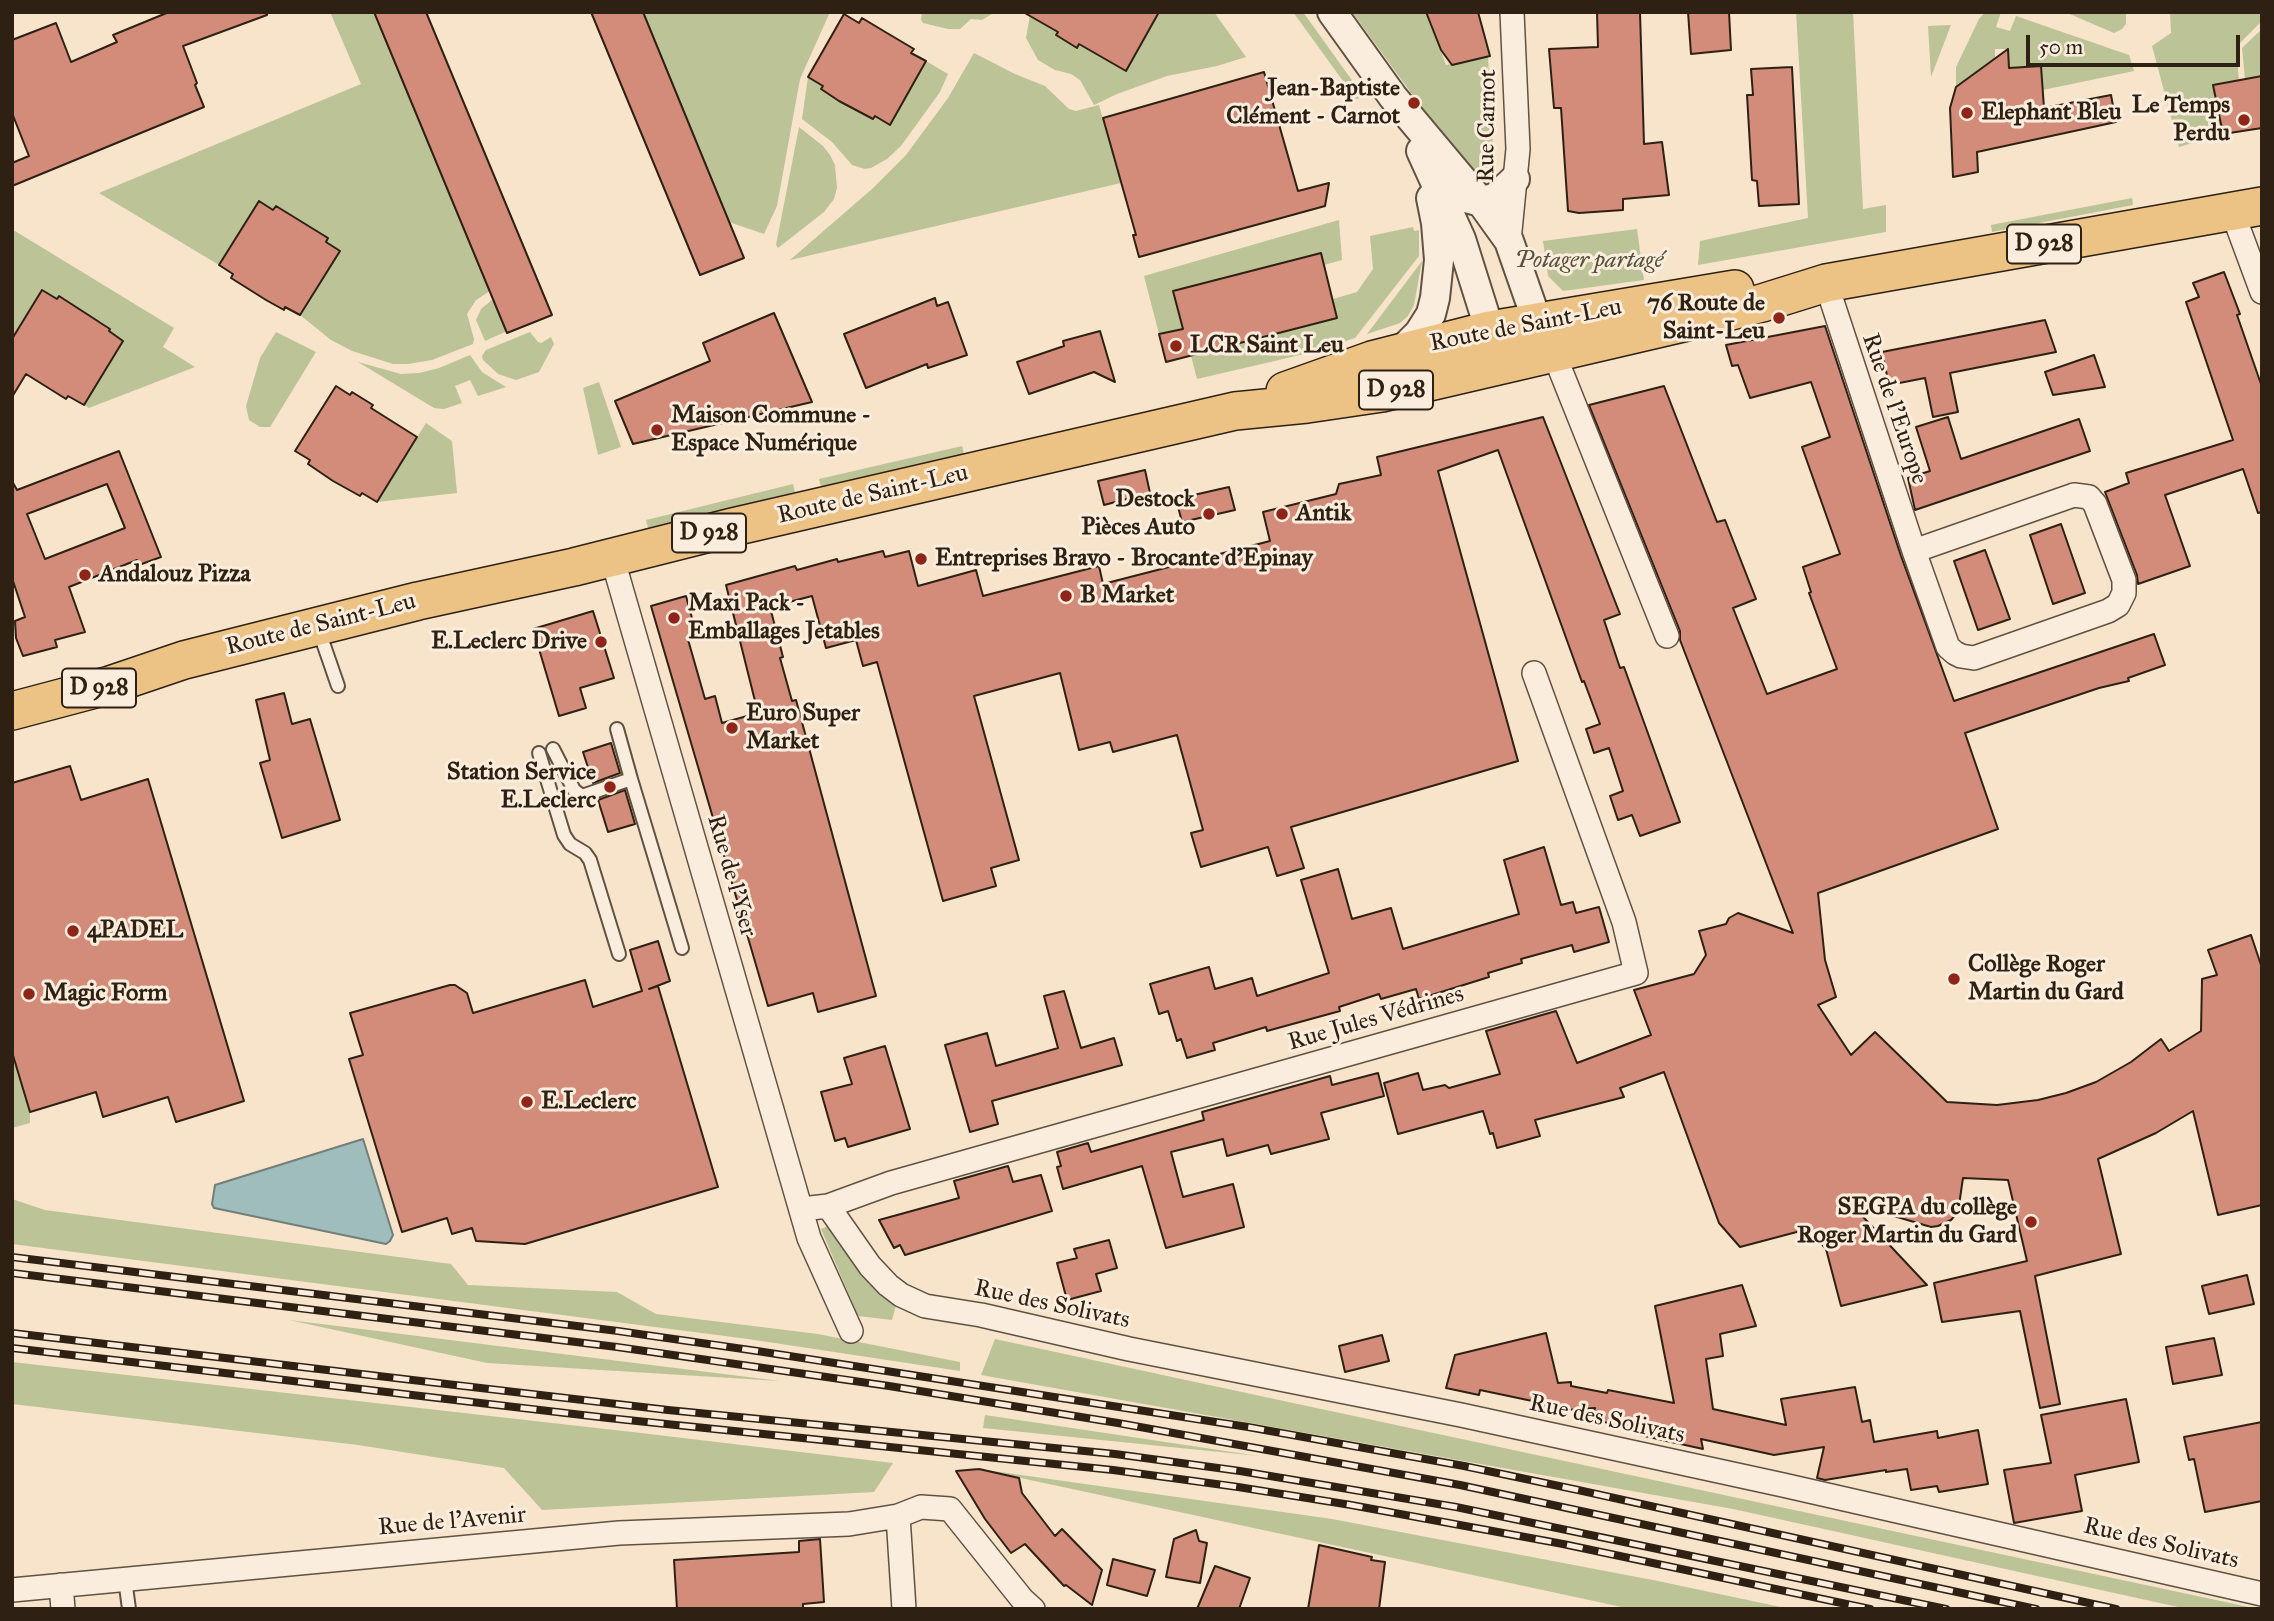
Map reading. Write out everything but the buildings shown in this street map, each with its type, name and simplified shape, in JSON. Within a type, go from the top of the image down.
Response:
[{"type":"main road","name":"Route de Saint-Leu","points":[[1235,411],[1312,381],[1400,352],[1490,330],[1715,291],[1826,283],[2247,208]]},
{"type":"main road","name":"Route de Saint-Leu","points":[[12,711],[110,685],[184,660],[418,601],[1235,411],[1382,393],[1762,303],[1826,283]]},
{"type":"main road","name":"Route de Saint-Leu","points":[[12,685],[122,664],[184,660]]},
{"type":"street","points":[[1332,12],[1393,97],[1481,202],[1509,242],[1537,321],[1554,354],[1667,636]]},
{"type":"street","name":"Rue Carnot","points":[[1509,242],[1518,149],[1512,12]]},
{"type":"street","points":[[1393,97],[1461,239],[1500,366]]},
{"type":"street","points":[[1421,151],[1451,187],[1465,197],[1481,202],[1496,198],[1515,180]]},
{"type":"street","points":[[1400,352],[1419,333],[1431,314],[1439,260],[1436,223],[1421,151]]},
{"type":"street","points":[[2247,208],[2262,292]]},
{"type":"street","name":"Rue de l'Europe","points":[[1826,283],[1914,551],[1948,647],[1955,653],[1974,658],[2108,611],[2118,605],[2124,593],[2124,580],[2095,504],[2085,496],[2074,495],[1914,551]]},
{"type":"street","name":"Rue de l'Yser","points":[[612,557],[813,1247],[850,1331]]},
{"type":"street","name":"Rue Jules Védrines","points":[[828,1206],[865,1191],[1636,972],[1623,922],[1534,673]]},
{"type":"street","points":[[802,1209],[828,1206]]},
{"type":"street","name":"Rue des Solivats","points":[[828,1206],[870,1266],[888,1285],[912,1301],[939,1309],[981,1315],[1129,1349],[1461,1415],[2262,1594]]},
{"type":"street","points":[[904,1609],[898,1516],[921,1507],[950,1509],[1033,1609]]},
{"type":"street","name":"Rue de l'Avenir","points":[[12,1590],[619,1533],[849,1524],[898,1516]]},
{"type":"street","points":[[61,1585],[62,1609]]},
{"type":"lane","points":[[317,627],[338,686]]},
{"type":"lane","points":[[617,729],[682,948]]},
{"type":"lane","points":[[553,749],[574,789],[582,796],[631,779]]},
{"type":"lane","points":[[539,753],[564,835],[570,844],[590,860],[619,954]]},
{"type":"lane","points":[[125,1579],[129,1609]]},
{"type":"green space","points":[[330,12],[374,12],[490,291],[476,300],[467,314],[473,344],[432,360],[393,364],[352,351],[331,340],[300,315],[340,251],[326,242],[327,238],[276,206],[273,210],[259,201],[219,265],[99,193],[361,84]]},
{"type":"green space","points":[[643,12],[830,12],[800,79],[777,206],[764,234],[729,222]]},
{"type":"green space","points":[[922,12],[995,12],[982,20],[971,19],[960,29],[948,29],[923,23]]},
{"type":"green space","points":[[1159,12],[1214,12],[1246,57],[1167,76],[1094,105],[1080,80],[1038,60],[1026,38],[1030,15],[1058,32],[1056,36],[1076,48],[1079,44],[1126,71]]},
{"type":"green space","points":[[1293,12],[1303,12],[1364,97],[1356,99]]},
{"type":"green space","points":[[1352,12],[1426,12],[1446,65],[1488,56],[1494,167],[1471,175]]},
{"type":"green space","points":[[1796,12],[1853,12],[1863,209],[1886,205],[1886,232],[1698,265],[1700,241],[1808,218]]},
{"type":"green space","points":[[1985,12],[2001,12],[1996,27],[2010,31],[2016,16],[2129,55],[2134,71],[2043,90],[2041,66],[2009,68],[2008,49],[1995,49],[1995,68],[1956,87],[1956,67]]},
{"type":"green space","points":[[2065,12],[2126,12],[2126,24],[2114,33]]},
{"type":"green space","points":[[2170,12],[2262,12],[2262,21],[2236,47],[2239,80],[2213,85],[2224,134],[2179,147],[2152,46],[2171,33]]},
{"type":"green space","points":[[1951,25],[1931,77],[1928,26]]},
{"type":"green space","points":[[2262,29],[2262,76],[2245,79],[2242,48]]},
{"type":"green space","points":[[974,53],[1045,86],[1069,109],[1076,111],[1099,105],[1121,183],[790,260],[872,189],[906,155],[948,98]]},
{"type":"green space","points":[[926,61],[948,74],[940,92],[901,146],[887,159],[871,168],[852,165],[832,142],[802,119],[808,77],[823,86],[821,89],[832,96],[873,119],[875,116],[890,125]]},
{"type":"green space","points":[[799,127],[830,155],[835,165],[837,188],[834,199],[824,212],[778,248],[776,245]]},
{"type":"green space","points":[[2132,198],[2133,205],[1992,232],[1991,225]]},
{"type":"green space","points":[[1339,220],[1342,260],[1324,265],[1321,253],[1190,287],[1175,300],[1183,329],[1159,334],[1144,276]]},
{"type":"green space","points":[[1413,227],[1414,231],[1419,230],[1419,256],[1355,338],[1309,353],[1197,379],[1191,356],[1335,319],[1333,299],[1357,292],[1373,269],[1370,236]]},
{"type":"green space","name":"Potager partagé","points":[[1637,229],[1644,280],[1563,291],[1548,276],[1543,241]]},
{"type":"green space","points":[[15,231],[174,328],[163,347],[195,367],[89,408],[84,405],[123,341],[100,321],[98,325],[69,307],[70,303],[60,296],[12,339],[12,232]]},
{"type":"green space","points":[[1422,261],[1414,305],[1408,316],[1400,323],[1367,334]]},
{"type":"green space","points":[[493,299],[507,331],[485,341],[476,320],[481,309]]},
{"type":"green space","points":[[276,332],[316,352],[270,427],[260,427],[249,420],[246,406],[260,358]]},
{"type":"green space","points":[[530,332],[538,342],[551,337],[554,344],[539,372],[516,380],[498,374],[483,360],[482,356],[486,350]]},
{"type":"green space","points":[[470,355],[482,372],[506,387],[478,396],[470,380],[455,386],[462,403],[444,409],[434,408],[358,362],[401,374],[419,373]]},
{"type":"green space","points":[[599,382],[621,447],[598,455],[583,388]]},
{"type":"green space","points":[[426,423],[452,441],[457,493],[377,502]]},
{"type":"green space","points":[[962,446],[964,454],[821,487],[819,479]]},
{"type":"green space","points":[[793,484],[795,492],[648,528],[646,520]]},
{"type":"green space","points":[[12,1052],[30,1112],[30,1123],[12,1128]]},
{"type":"green space","points":[[12,1199],[45,1210],[451,1264],[468,1285],[617,1292],[656,1314],[818,1334],[960,1362],[960,1371],[748,1339],[12,1244]]},
{"type":"green space","points":[[839,1222],[896,1305],[892,1320],[858,1316],[821,1229]]},
{"type":"green space","points":[[289,1320],[780,1381],[487,1363]]},
{"type":"green space","points":[[995,1339],[2258,1609],[2187,1609],[1733,1509],[981,1375]]},
{"type":"green space","points":[[12,1362],[893,1463],[874,1492],[542,1510],[504,1468],[358,1445],[12,1404]]},
{"type":"green space","points":[[985,1415],[1259,1456],[983,1428]]},
{"type":"green space","points":[[979,1469],[1332,1519],[1790,1609],[1631,1609]]},
{"type":"water","points":[[363,1139],[393,1235],[386,1244],[214,1208],[212,1204],[215,1185]]},
{"type":"railway","points":[[12,1257],[618,1331],[1248,1427],[1464,1466],[2116,1609]]},
{"type":"railway","points":[[12,1273],[617,1347],[889,1386],[1118,1423],[1460,1485],[2036,1609]]},
{"type":"railway","points":[[12,1333],[668,1410],[1115,1454],[1240,1471],[1456,1507],[1946,1609]]},
{"type":"railway","points":[[12,1348],[608,1418],[1113,1470],[1238,1487],[1563,1544],[1870,1609]]},
{"type":"place","name":"Jean-Baptiste Clément - Carnot","points":[[1414,103]]},
{"type":"place","name":"Elephant Bleu","points":[[1967,113]]},
{"type":"place","name":"Le Temps Perdu","points":[[2244,120]]},
{"type":"place","name":"76 Route de Saint-Leu","points":[[1779,318]]},
{"type":"place","name":"LCR Saint Leu","points":[[1176,346]]},
{"type":"place","name":"Maison Commune - Espace Numérique","points":[[657,430]]},
{"type":"place","name":"Destock Pièces Auto","points":[[1209,514]]},
{"type":"place","name":"Antik","points":[[1282,514]]},
{"type":"place","name":"Entreprises Bravo - Brocante d'Epinay","points":[[921,559]]},
{"type":"place","name":"Andalouz Pizza","points":[[85,575]]},
{"type":"place","name":"B Market","points":[[1066,596]]},
{"type":"place","name":"Maxi Pack - Emballages Jetables","points":[[674,618]]},
{"type":"place","name":"E.Leclerc Drive","points":[[601,642]]},
{"type":"place","name":"Euro Super Market","points":[[732,728]]},
{"type":"place","name":"Station Service E.Leclerc","points":[[610,787]]},
{"type":"place","name":"4PADEL","points":[[73,931]]},
{"type":"place","name":"Collège Roger Martin du Gard","points":[[1954,979]]},
{"type":"place","name":"Magic Form","points":[[29,994]]},
{"type":"place","name":"E.Leclerc","points":[[527,1102]]},
{"type":"place","name":"SEGPA du collège Roger Martin du Gard","points":[[2031,1222]]}]
